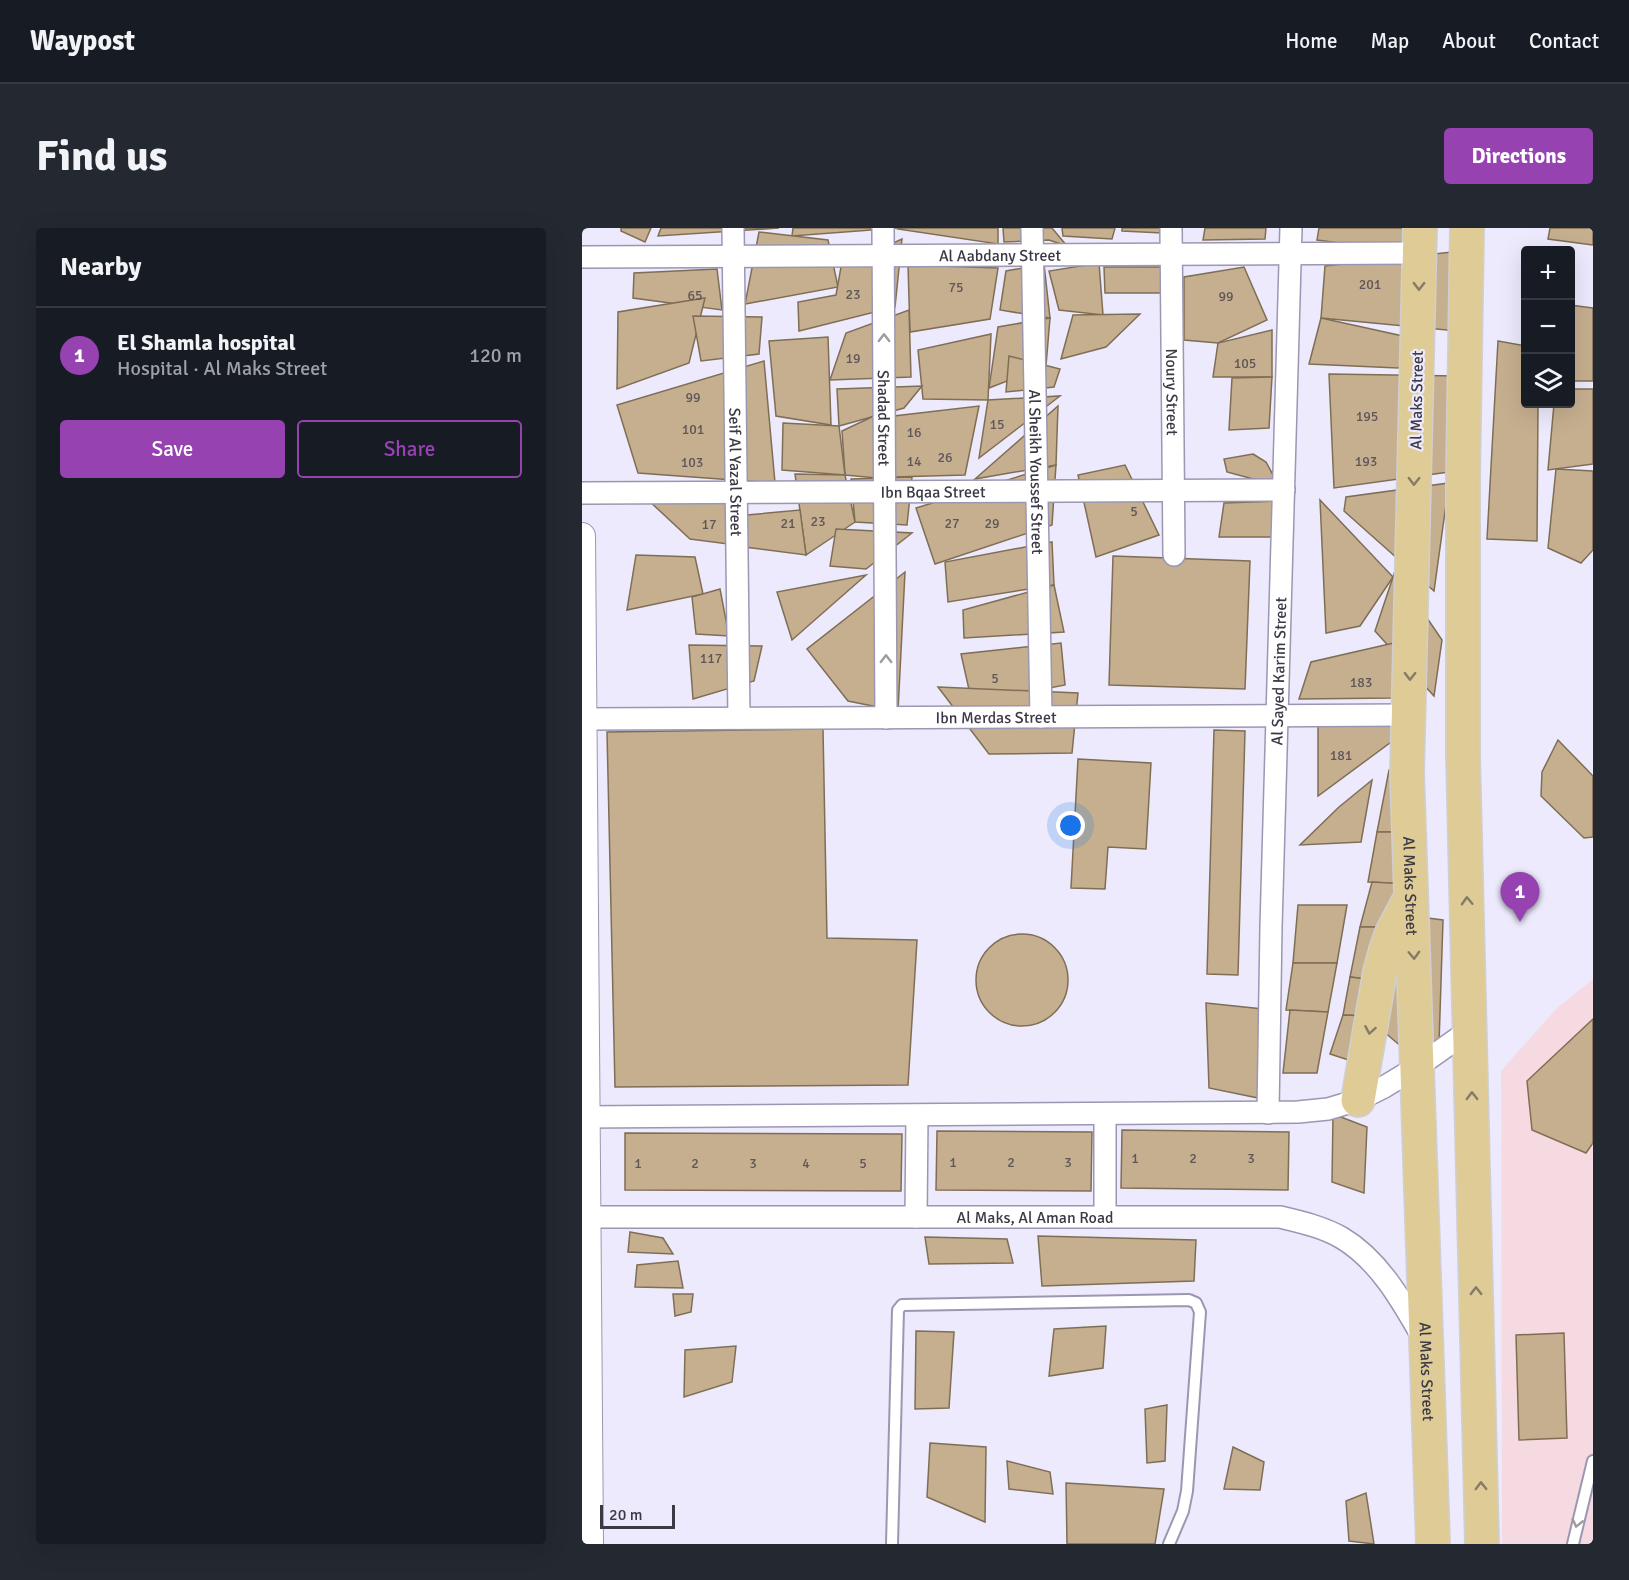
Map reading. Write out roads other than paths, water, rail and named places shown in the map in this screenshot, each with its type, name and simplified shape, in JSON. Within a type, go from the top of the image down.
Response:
[{"type":"main road","points":[[1467,228],[1462,479],[1463,756],[1482,1544]]},
{"type":"main road","name":"Al Maks Street","points":[[1420,241],[1407,772],[1433,1544]]},
{"type":"main road","points":[[1358,1100],[1386,950],[1392,933],[1412,895]]},
{"type":"street","name":"Seif Al Yazal Street","points":[[734,228],[739,718]]},
{"type":"street","name":"Shadad Street","points":[[883,228],[886,718]]},
{"type":"street","name":"Al Sheikh Youssef Street","points":[[1032,228],[1041,717]]},
{"type":"street","name":"Noury Street","points":[[1171,228],[1174,555]]},
{"type":"street","name":"Al Sayed Karim Street","points":[[1268,1113],[1291,228]]},
{"type":"street","name":"Al Aabdany Street","points":[[582,257],[1290,254],[1420,241]]},
{"type":"street","name":"Ibn Bqaa Street","points":[[582,493],[1284,490]]},
{"type":"street","points":[[582,536],[584,1217],[590,1544]]},
{"type":"street","name":"Ibn Merdas Street","points":[[584,719],[1409,715]]},
{"type":"street","points":[[585,1117],[1298,1112],[1328,1109],[1358,1100],[1384,1087],[1471,1029]]},
{"type":"street","points":[[1105,1114],[1105,1217]]},
{"type":"street","points":[[916,1217],[917,1116]]},
{"type":"street","name":"Al Maks, Al Aman Road","points":[[584,1217],[1280,1217],[1311,1225],[1341,1237],[1364,1255],[1405,1306],[1427,1344]]},
{"type":"lane","points":[[892,1544],[899,1307],[902,1305],[1189,1300],[1196,1303],[1200,1312],[1187,1491],[1183,1511],[1169,1544]]},
{"type":"lane","points":[[1573,1544],[1593,1461]]},
{"type":"place","name":"El Shamla hospital","points":[[1520,922]]}]
